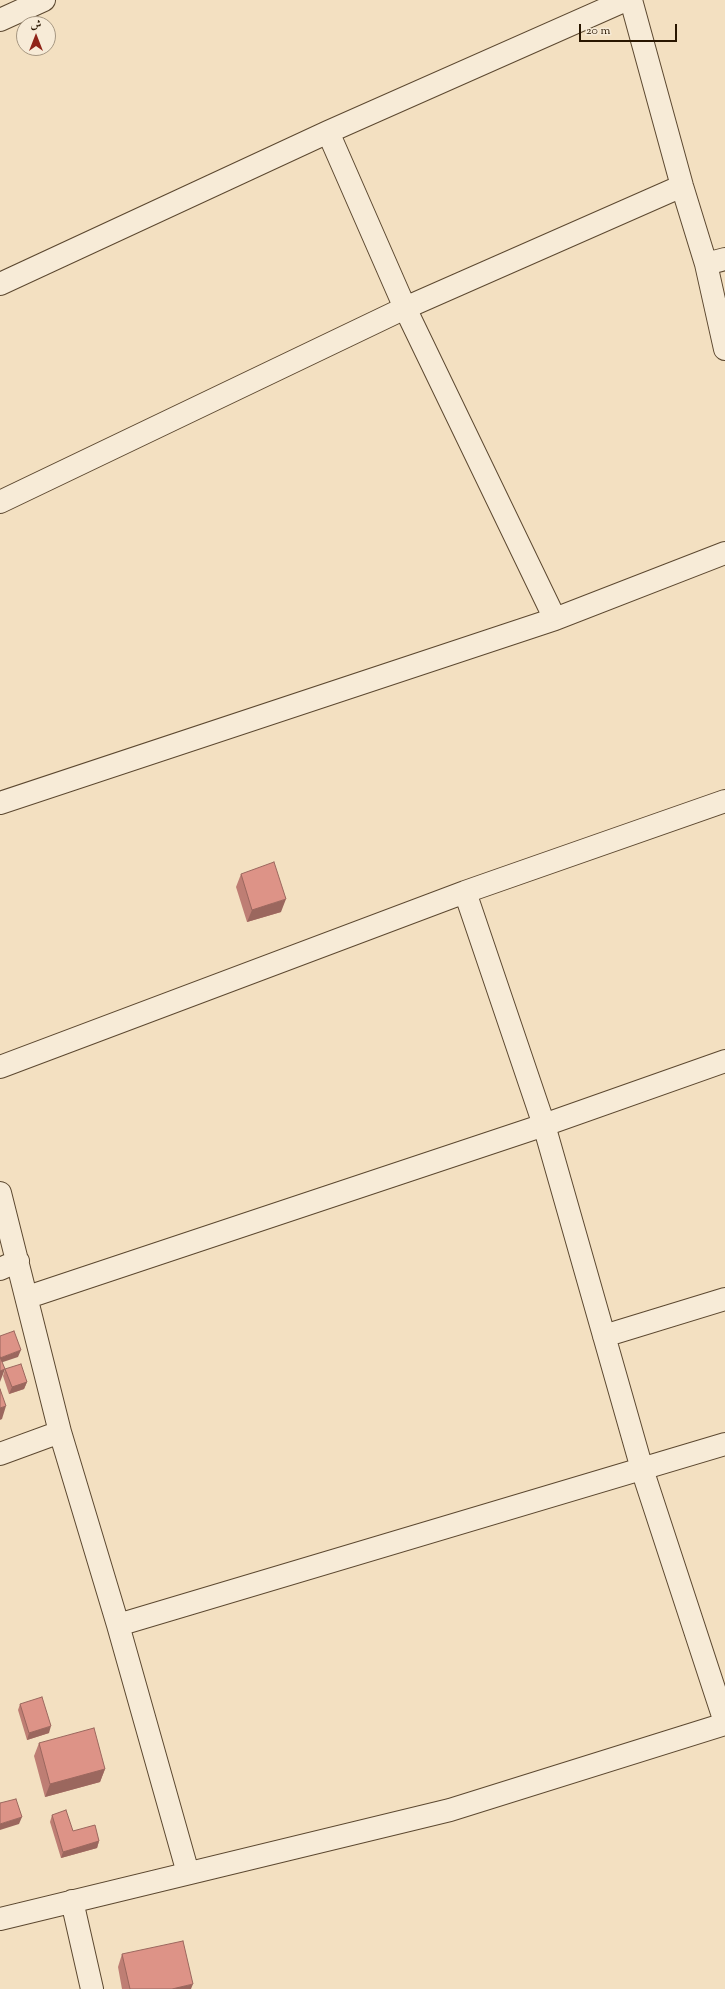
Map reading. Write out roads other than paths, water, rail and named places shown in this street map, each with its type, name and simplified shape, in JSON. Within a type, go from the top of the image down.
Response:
[{"type":"street","points":[[0,20],[44,0]]},
{"type":"street","points":[[0,284],[328,132],[626,0]]},
{"type":"street","points":[[631,0],[682,186],[716,261],[725,349]]},
{"type":"street","points":[[328,132],[405,308],[556,619]]},
{"type":"street","points":[[0,502],[405,308],[682,186]]},
{"type":"street","points":[[0,803],[556,619],[725,553]]},
{"type":"street","points":[[0,1067],[465,892],[725,801]]},
{"type":"street","points":[[0,1919],[188,1872],[450,1810],[725,1723],[642,1469],[544,1125],[465,892]]},
{"type":"street","points":[[28,1297],[544,1125],[725,1061]]},
{"type":"street","points":[[0,1193],[9,1265],[28,1297],[60,1432],[118,1625],[188,1872]]},
{"type":"street","points":[[604,1336],[725,1299]]},
{"type":"street","points":[[0,1454],[60,1432]]},
{"type":"street","points":[[118,1625],[725,1444]]},
{"type":"street","points":[[72,1901],[92,1989]]}]
